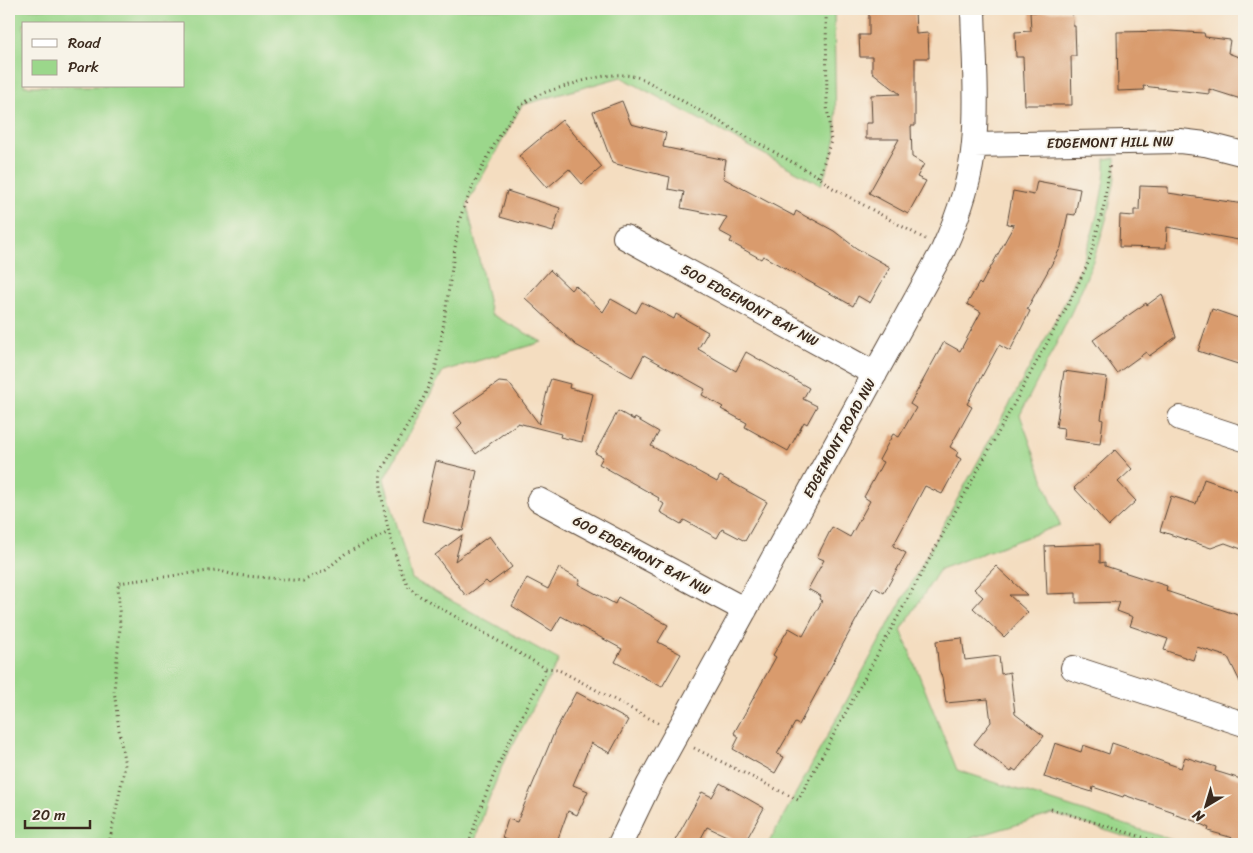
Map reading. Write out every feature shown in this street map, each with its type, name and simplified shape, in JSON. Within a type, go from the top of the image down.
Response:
[{"type":"street","name":"EDGEMONT ROAD NW","points":[[620,844],[649,784],[943,250],[966,192],[974,145],[973,9]]},
{"type":"street","name":"EDGEMONT HILL NW","points":[[974,145],[1180,141],[1205,144],[1244,154]]},
{"type":"street","name":"500 EDGEMONT BAY NW","points":[[625,237],[875,374]]},
{"type":"street","points":[[1180,418],[1244,439]]},
{"type":"street","name":"600 EDGEMONT BAY NW","points":[[539,500],[745,610]]},
{"type":"street","points":[[1073,668],[1244,724]]},
{"type":"path","points":[[819,177],[831,141],[827,106],[826,9]]},
{"type":"path","points":[[943,250],[880,213],[830,187],[819,177],[643,79],[632,75],[619,74],[594,78],[543,93],[526,101],[515,111],[465,202],[459,221],[443,332],[435,370],[423,400],[381,471],[379,481],[390,532],[397,560],[410,588],[545,668],[557,669],[661,725],[696,749],[798,800],[1070,301],[1089,261],[1104,205],[1110,162],[1117,142]]},
{"type":"path","points":[[110,844],[125,766],[114,690],[120,628],[118,583],[216,570],[235,575],[303,581],[326,570],[346,553],[390,532]]},
{"type":"path","points":[[469,844],[478,812],[488,787],[507,744],[544,675],[545,668]]},
{"type":"path","points":[[1051,808],[1165,844]]},
{"type":"green space","points":[[9,9],[834,9],[836,137],[831,159],[821,185],[621,77],[522,105],[467,204],[491,314],[542,342],[443,371],[384,479],[412,579],[559,660],[504,761],[486,806],[474,844],[9,844]]},
{"type":"green space","points":[[1115,158],[1115,175],[1110,204],[1094,259],[1059,338],[1020,415],[1060,525],[940,569],[901,630],[957,770],[1184,844],[1149,844],[1053,814],[951,844],[768,844],[1059,314],[1079,271],[1094,228],[1103,183],[1105,159]]},
{"type":"building","points":[[869,9],[915,9],[916,34],[928,33],[929,58],[915,58],[915,126],[911,126],[912,157],[924,164],[917,177],[926,181],[908,214],[869,193],[899,139],[866,139],[866,123],[872,123],[871,95],[900,94],[872,72],[872,57],[860,57],[859,35],[869,35]]},
{"type":"building","points":[[1072,11],[1073,26],[1075,26],[1076,56],[1071,56],[1072,105],[1025,105],[1023,57],[1016,57],[1015,32],[1031,31],[1030,12]]},
{"type":"building","points":[[1169,31],[1204,33],[1205,37],[1230,40],[1228,53],[1244,59],[1244,100],[1209,89],[1209,94],[1143,86],[1144,90],[1118,91],[1117,32]]},
{"type":"building","points":[[622,101],[631,124],[666,133],[663,147],[726,160],[723,178],[794,216],[796,211],[812,219],[834,231],[856,248],[890,267],[870,303],[858,296],[853,306],[763,256],[761,259],[730,242],[732,238],[719,231],[727,217],[681,208],[684,192],[668,189],[670,177],[612,163],[593,112]]},
{"type":"building","points":[[562,120],[602,167],[582,184],[569,169],[547,188],[519,156]]},
{"type":"building","points":[[1037,181],[1080,189],[1075,215],[1068,214],[1061,247],[1027,309],[1030,311],[1010,351],[999,345],[967,404],[972,407],[950,447],[958,452],[956,456],[961,459],[942,494],[925,486],[893,546],[906,553],[884,593],[874,587],[799,725],[795,723],[777,754],[784,757],[775,773],[733,749],[739,737],[734,733],[776,657],[773,655],[789,628],[803,636],[822,601],[819,599],[821,596],[808,589],[824,560],[817,557],[832,527],[850,537],[870,501],[864,497],[883,462],[879,460],[893,434],[899,437],[916,408],[910,404],[944,342],[960,351],[981,312],[967,304],[979,283],[981,285],[1014,225],[1007,224],[1013,191],[1034,195]]},
{"type":"building","points":[[1140,186],[1168,187],[1168,193],[1244,204],[1244,241],[1167,227],[1166,248],[1119,247],[1120,215],[1134,216],[1134,210],[1139,210]]},
{"type":"building","points":[[507,191],[560,208],[553,232],[500,217]]},
{"type":"building","points":[[550,270],[571,290],[575,285],[603,312],[611,299],[636,313],[642,302],[674,319],[676,314],[708,332],[698,349],[736,371],[746,352],[809,388],[803,399],[817,406],[807,424],[804,422],[788,451],[745,427],[747,423],[721,409],[723,407],[702,395],[705,389],[644,355],[632,377],[576,345],[525,298]]},
{"type":"building","points":[[1162,294],[1176,337],[1149,356],[1146,352],[1117,373],[1093,340]]},
{"type":"building","points":[[1212,309],[1244,320],[1244,366],[1198,351]]},
{"type":"building","points":[[1064,371],[1107,377],[1101,419],[1103,420],[1100,444],[1063,439],[1064,428],[1056,427]]},
{"type":"building","points":[[551,379],[570,384],[569,388],[593,394],[582,442],[560,437],[561,434],[518,423],[476,454],[457,428],[462,423],[454,413],[499,382],[509,383],[539,424]]},
{"type":"building","points":[[618,411],[634,420],[635,418],[659,432],[651,446],[717,482],[720,476],[767,502],[745,541],[722,529],[717,538],[684,520],[681,524],[660,512],[664,504],[658,500],[659,498],[599,464],[603,457],[595,453]]},
{"type":"building","points":[[1115,450],[1132,469],[1118,482],[1136,501],[1109,526],[1074,488]]},
{"type":"building","points":[[436,461],[477,471],[463,531],[422,521]]},
{"type":"building","points":[[1204,479],[1244,493],[1244,550],[1225,543],[1211,548],[1160,531],[1171,496],[1196,504]]},
{"type":"building","points":[[462,535],[455,561],[489,536],[512,567],[489,584],[486,581],[466,596],[435,555]]},
{"type":"building","points":[[1100,544],[1100,563],[1105,562],[1105,566],[1167,586],[1166,591],[1244,617],[1244,690],[1228,657],[1197,647],[1193,660],[1164,650],[1168,639],[1130,626],[1133,617],[1117,611],[1120,602],[1076,603],[1076,593],[1047,594],[1045,546]]},
{"type":"building","points":[[996,566],[1027,595],[1009,595],[1028,612],[1004,637],[973,608],[983,597],[974,589]]},
{"type":"building","points":[[559,568],[580,580],[578,584],[615,604],[618,597],[668,625],[658,642],[681,654],[662,687],[615,662],[622,649],[561,616],[552,631],[512,606],[527,578],[548,589]]},
{"type":"building","points":[[962,638],[965,660],[999,656],[1001,674],[1010,672],[1015,714],[1044,736],[1016,771],[1013,769],[1011,772],[974,744],[991,722],[988,699],[946,703],[939,670],[936,641]]},
{"type":"building","points":[[576,692],[628,720],[610,753],[591,743],[573,785],[588,791],[577,815],[568,811],[556,844],[519,844],[502,838],[508,819],[517,822],[555,731]]},
{"type":"building","points":[[1055,743],[1081,752],[1083,745],[1109,754],[1112,743],[1181,768],[1185,757],[1216,767],[1215,771],[1244,780],[1244,841],[1208,831],[1209,828],[1173,814],[1174,812],[1124,795],[1123,797],[1093,787],[1092,792],[1044,777]]},
{"type":"building","points":[[720,783],[764,808],[744,844],[707,827],[698,844],[673,844],[702,792],[712,797]]}]
